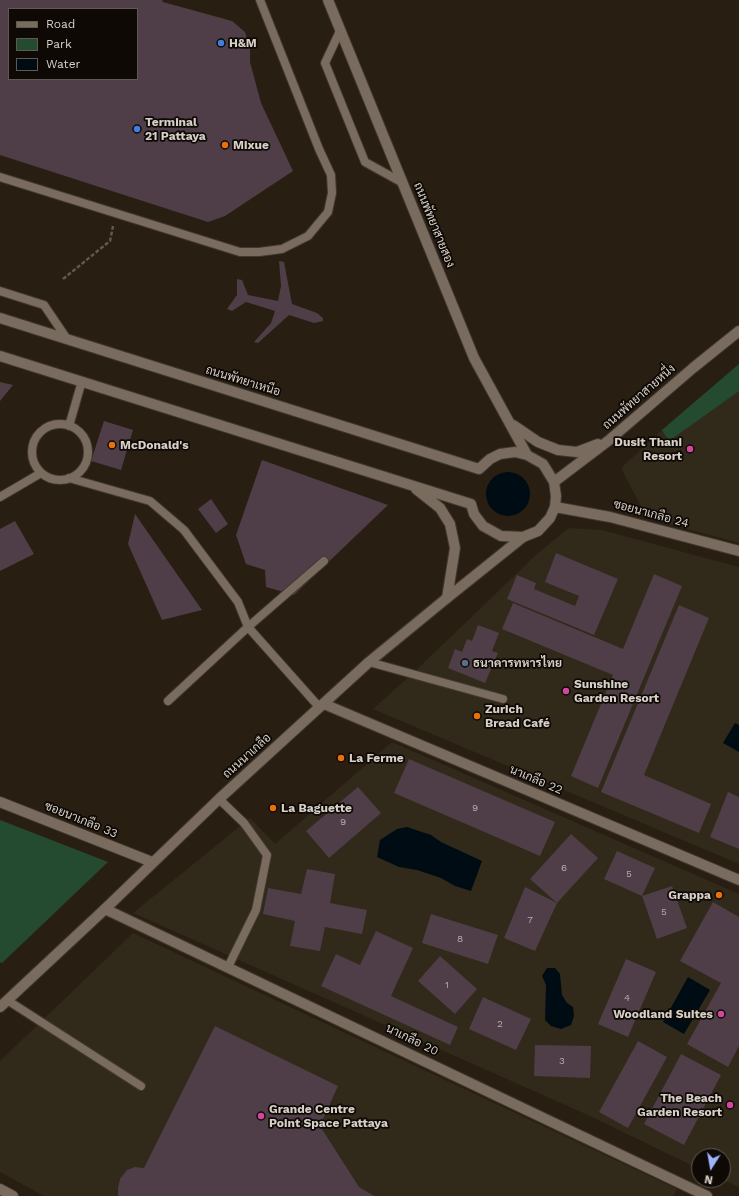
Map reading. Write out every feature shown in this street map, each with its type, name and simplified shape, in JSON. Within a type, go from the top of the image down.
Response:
[{"type":"main road","name":"ถนนพัทยาสายสอง","points":[[328,0],[474,358],[527,455]]},
{"type":"main road","name":"ถนนพัทยาเหนือ","points":[[0,318],[479,468],[490,459],[500,454],[515,452],[527,455]]},
{"type":"main road","name":"ถนนพัทยาสายหนึ่ง","points":[[554,482],[608,441],[693,368],[739,331]]},
{"type":"main road","points":[[0,356],[471,504],[474,514],[483,526],[501,536],[523,537]]},
{"type":"main road","points":[[510,424],[538,442],[558,450],[577,452],[608,441]]},
{"type":"main road","points":[[527,455],[543,464],[554,482],[556,496],[555,507]]},
{"type":"main road","points":[[412,485],[440,508],[450,524],[455,548],[447,598]]},
{"type":"main road","name":"ถนนนาเกลือ","points":[[3,1004],[105,909],[219,799],[369,662],[523,537],[538,531],[550,518],[555,507]]},
{"type":"main road","name":"ซอยนาเกลือ 24","points":[[555,507],[610,517],[739,551]]},
{"type":"main road","name":"นาเกลือ 22","points":[[322,706],[739,880]]},
{"type":"main road","name":"ซอยนาเกลือ 33","points":[[0,802],[152,862]]},
{"type":"main road","name":"นาเกลือ 20","points":[[105,909],[228,967],[689,1192],[707,1196]]},
{"type":"main road","points":[[0,1189],[14,1196]]},
{"type":"lane","points":[[0,177],[240,252],[259,252],[282,249],[308,236],[328,212],[332,193],[331,175],[319,149],[260,0]]},
{"type":"lane","points":[[340,30],[325,63],[365,162],[403,183]]},
{"type":"lane","points":[[0,291],[44,305],[67,339]]},
{"type":"lane","points":[[69,426],[82,381]]},
{"type":"lane","points":[[56,424],[69,426],[81,433],[86,441],[88,451],[87,460],[83,469],[70,478],[57,480],[48,478],[41,472],[35,465],[32,457],[34,439],[40,432],[47,427],[56,424]]},
{"type":"lane","points":[[0,497],[41,472]]},
{"type":"lane","points":[[70,478],[150,501],[184,530],[238,602],[248,627],[322,706]]},
{"type":"lane","points":[[168,701],[248,627],[324,561]]},
{"type":"lane","points":[[369,662],[503,699]]},
{"type":"lane","points":[[219,799],[244,823],[267,855],[256,910],[228,967]]},
{"type":"lane","points":[[3,1004],[141,1086]]},
{"type":"path","points":[[63,279],[110,242],[114,221]]},
{"type":"shaded area","name":"Dusit Thani Resort","points":[[739,364],[739,543],[647,518],[621,468],[662,430]]},
{"type":"shaded area","name":"Sunshine Garden Resort","points":[[569,528],[602,530],[739,567],[739,864],[373,709],[412,674],[538,553]]},
{"type":"shaded area","points":[[392,742],[739,894],[739,1187],[731,1184],[731,1148],[691,1148],[691,1165],[590,1116],[133,913],[250,818],[275,844]]},
{"type":"shaded area","name":"Grande Centre Point Space Pattaya","points":[[133,933],[677,1189],[673,1196],[44,1196],[0,1172],[0,1061]]},
{"type":"green space","points":[[739,364],[739,391],[669,441],[662,430]]},
{"type":"green space","points":[[0,820],[108,862],[2,963],[0,962]]},
{"type":"water","points":[[512,472],[524,478],[529,486],[529,502],[524,510],[516,515],[504,516],[492,510],[487,502],[486,490],[492,478],[500,473]]},
{"type":"water","points":[[735,723],[739,725],[739,752],[723,743]]},
{"type":"water","points":[[407,827],[431,835],[441,842],[482,861],[471,891],[455,886],[441,878],[417,870],[399,867],[377,857],[380,840],[397,829]]},
{"type":"water","points":[[547,968],[555,968],[560,974],[562,995],[567,1003],[573,1007],[574,1016],[571,1025],[561,1029],[551,1026],[545,1020],[546,985],[542,976]]},
{"type":"water","points":[[688,977],[710,990],[684,1034],[663,1022]]},
{"type":"building","name":"Terminal 21 Pattaya","points":[[0,0],[162,0],[163,2],[232,21],[245,32],[250,46],[250,62],[261,103],[293,171],[225,216],[208,222],[0,155]]},
{"type":"building","points":[[279,261],[284,262],[292,304],[317,313],[323,318],[323,321],[314,323],[289,315],[258,343],[254,342],[271,323],[275,311],[246,302],[232,311],[227,309],[237,295],[237,279],[242,280],[248,295],[278,301],[281,286]]},
{"type":"building","points":[[0,382],[13,385],[0,401]]},
{"type":"building","name":"McDonald's","points":[[104,421],[133,430],[121,470],[91,461]]},
{"type":"building","points":[[262,460],[388,505],[294,595],[266,587],[265,570],[246,564],[236,535]]},
{"type":"building","points":[[211,499],[228,524],[216,533],[198,509]]},
{"type":"building","points":[[135,514],[202,610],[162,620],[128,544]]},
{"type":"building","points":[[15,521],[34,554],[0,571],[0,529]]},
{"type":"building","points":[[556,553],[618,579],[594,635],[507,599],[517,575],[536,583],[534,589],[575,606],[579,596],[545,582]]},
{"type":"building","points":[[654,574],[682,586],[598,788],[571,776],[613,675],[502,629],[513,603],[623,649]]},
{"type":"building","points":[[679,605],[709,618],[644,775],[711,804],[699,833],[601,792]]},
{"type":"building","points":[[478,625],[499,633],[492,651],[498,653],[485,683],[448,668],[455,649],[462,652],[467,639],[472,641]]},
{"type":"building","points":[[409,759],[555,822],[540,856],[394,793]]},
{"type":"building","points":[[358,787],[381,813],[329,858],[306,831]]},
{"type":"building","points":[[728,792],[739,797],[739,849],[710,837]]},
{"type":"building","points":[[571,834],[598,858],[557,903],[530,879]]},
{"type":"building","points":[[617,851],[655,868],[642,896],[604,879]]},
{"type":"building","points":[[307,869],[335,874],[330,903],[367,910],[362,934],[325,927],[320,951],[290,946],[295,921],[263,914],[268,888],[301,894]]},
{"type":"building","points":[[672,886],[687,928],[657,939],[642,896]]},
{"type":"building","points":[[525,887],[557,903],[535,951],[504,938]]},
{"type":"building","name":"Woodland Suites","points":[[713,902],[739,917],[739,1046],[728,1067],[687,1044],[721,983],[680,961]]},
{"type":"building","points":[[431,914],[498,935],[488,964],[422,943]]},
{"type":"building","points":[[376,931],[413,948],[391,996],[458,1027],[450,1045],[321,986],[336,954],[360,965]]},
{"type":"building","points":[[440,956],[477,989],[455,1014],[418,981]]},
{"type":"building","points":[[626,959],[656,972],[628,1037],[598,1024]]},
{"type":"building","points":[[483,997],[531,1019],[516,1050],[469,1029]]},
{"type":"building","points":[[215,1026],[338,1086],[320,1126],[359,1187],[374,1196],[118,1196],[120,1179],[127,1170],[135,1167],[144,1168]]},
{"type":"building","points":[[638,1041],[667,1057],[628,1128],[599,1112]]},
{"type":"building","points":[[535,1045],[591,1046],[590,1078],[534,1076]]},
{"type":"building","points":[[681,1054],[721,1075],[684,1145],[644,1124]]},
{"type":"place","name":"H&M","points":[[221,43]]},
{"type":"place","name":"Terminal 21 Pattaya","points":[[137,129]]},
{"type":"place","name":"Mixue","points":[[225,145]]},
{"type":"place","name":"McDonald's","points":[[112,445]]},
{"type":"place","name":"Dusit Thani Resort","points":[[690,449]]},
{"type":"place","name":"ธนาคารทหารไทย","points":[[465,663]]},
{"type":"place","name":"Sunshine Garden Resort","points":[[566,691]]},
{"type":"place","name":"Zurich Bread Café","points":[[477,716]]},
{"type":"place","name":"La Ferme","points":[[341,758]]},
{"type":"place","name":"La Baguette","points":[[273,808]]},
{"type":"place","name":"Grappa","points":[[719,895]]},
{"type":"place","name":"Woodland Suites","points":[[721,1014]]},
{"type":"place","name":"The Beach Garden Resort","points":[[730,1105]]},
{"type":"place","name":"Grande Centre Point Space Pattaya","points":[[261,1116]]}]
